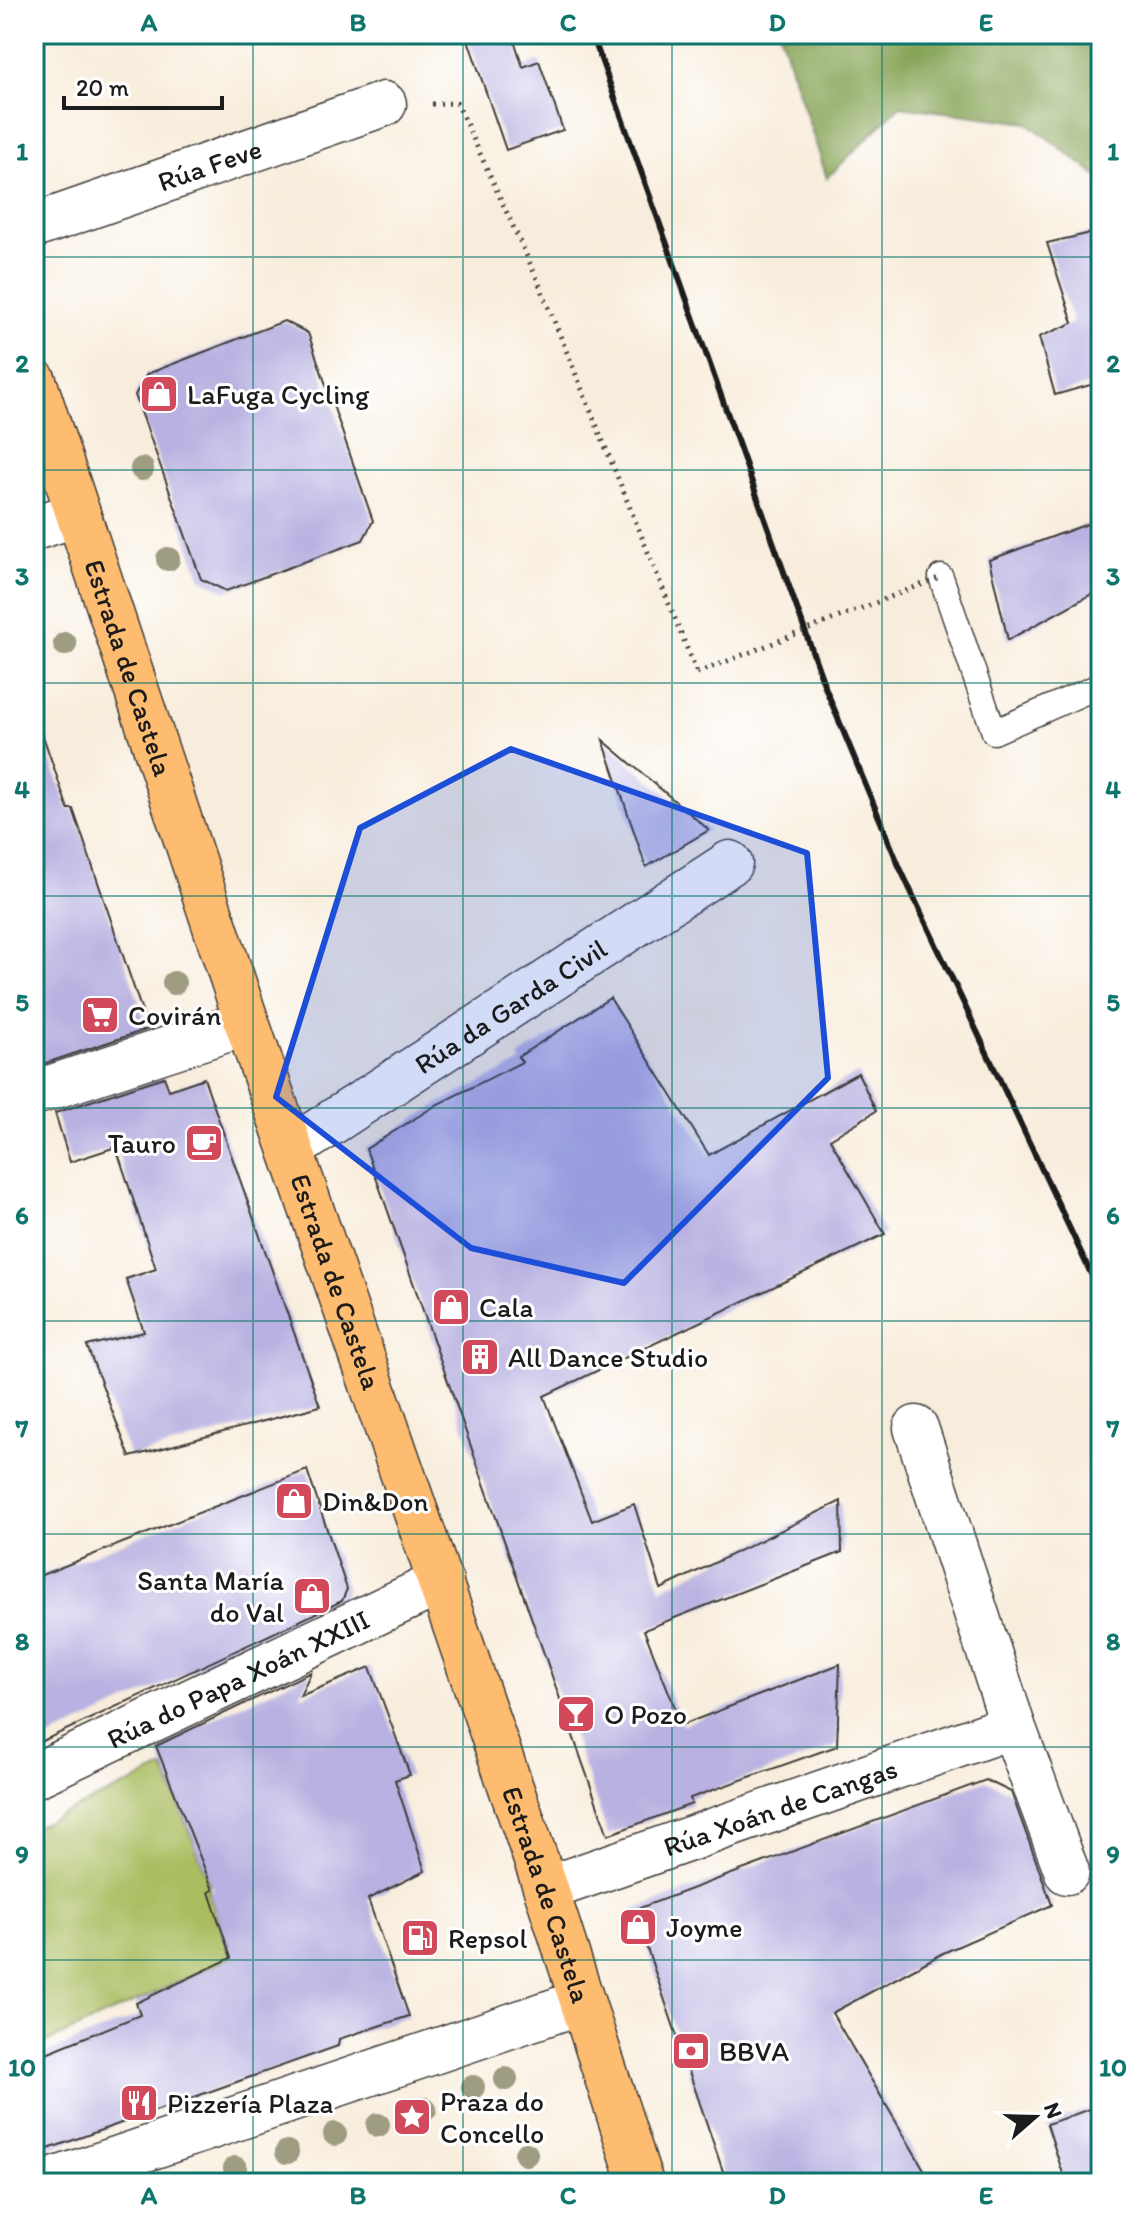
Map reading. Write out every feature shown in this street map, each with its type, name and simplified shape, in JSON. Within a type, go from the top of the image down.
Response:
[{"type":"main road","name":"Estrada de Castela","points":[[34,381],[247,1023],[546,1889],[641,2183]]},
{"type":"street","name":"Rúa Feve","points":[[34,226],[384,104]]},
{"type":"street","points":[[34,528],[78,514]]},
{"type":"street","name":"Rúa da Garda Civil","points":[[291,1149],[730,863]]},
{"type":"street","points":[[34,1093],[247,1023]]},
{"type":"street","points":[[916,1428],[1013,1726],[1067,1872]]},
{"type":"street","name":"Rúa do Papa Xoán XXIII","points":[[34,1776],[441,1582]]},
{"type":"street","name":"Rúa Xoán de Cangas","points":[[546,1889],[1013,1726]]},
{"type":"street","points":[[45,2183],[128,2170],[581,2002]]},
{"type":"lane","points":[[941,577],[994,732],[1101,685]]},
{"type":"path","points":[[384,104],[457,103],[538,281],[697,673],[941,577]]},
{"type":"highlighted area","points":[[511,749],[807,853],[828,1078],[624,1283],[471,1248],[276,1097],[360,828]]},
{"type":"green space","points":[[780,34],[1101,34],[1101,179],[1028,123],[900,106],[827,178]]},
{"type":"green space","points":[[164,1768],[209,1880],[209,1892],[232,1958],[34,2048],[34,1827]]},
{"type":"building","points":[[466,34],[512,34],[523,67],[539,61],[563,130],[506,150]]},
{"type":"building","points":[[1091,233],[1101,273],[1101,382],[1055,395],[1039,337],[1073,323],[1047,243]]},
{"type":"building","points":[[284,321],[308,333],[373,521],[363,540],[226,591],[201,579],[135,395],[147,374]]},
{"type":"building","points":[[1101,519],[1101,589],[1008,640],[989,560]]},
{"type":"building","points":[[41,730],[68,809],[73,809],[148,1029],[40,1065],[34,1047],[34,732]]},
{"type":"building","points":[[603,740],[709,830],[646,867]]},
{"type":"building","points":[[610,998],[709,1155],[858,1073],[876,1111],[830,1139],[885,1234],[544,1396],[592,1521],[634,1504],[661,1589],[841,1501],[842,1552],[644,1630],[682,1725],[840,1664],[837,1746],[690,1798],[692,1804],[608,1835],[366,1149],[438,1104],[522,1062],[518,1057]]},
{"type":"building","points":[[164,1077],[169,1090],[204,1078],[320,1406],[130,1457],[87,1346],[144,1332],[126,1279],[156,1269],[116,1147],[70,1162],[55,1113]]},
{"type":"building","points":[[307,1470],[347,1589],[342,1601],[34,1745],[34,1578]]},
{"type":"building","points":[[370,1667],[410,1775],[395,1780],[425,1871],[368,1899],[409,2016],[339,2039],[338,2046],[34,2154],[34,2058],[140,2015],[136,2003],[231,1958],[209,1892],[213,1890],[156,1746],[311,1672],[300,1696]]},
{"type":"building","points":[[986,1780],[1011,1792],[1052,1905],[943,1953],[832,2013],[932,2183],[727,2183],[634,1910]]},
{"type":"building","points":[[1101,2105],[1101,2183],[1066,2183],[1047,2124]]},
{"type":"railway","points":[[592,34],[825,687],[900,868],[1101,1295]]},
{"type":"place","name":"LaFuga Cycling","points":[[159,394]]},
{"type":"place","name":"Covirán","points":[[100,1015]]},
{"type":"place","name":"Tauro","points":[[204,1143]]},
{"type":"place","name":"Cala","points":[[451,1307]]},
{"type":"place","name":"All Dance Studio","points":[[480,1357]]},
{"type":"place","name":"Din&Don","points":[[294,1501]]},
{"type":"place","name":"Santa María do Val","points":[[312,1596]]},
{"type":"place","name":"O Pozo","points":[[576,1714]]},
{"type":"place","name":"Joyme","points":[[638,1927]]},
{"type":"place","name":"Repsol","points":[[420,1938]]},
{"type":"place","name":"BBVA","points":[[691,2051]]},
{"type":"place","name":"Pizzería Plaza","points":[[139,2103]]},
{"type":"place","name":"Praza do Concello","points":[[412,2117]]}]
